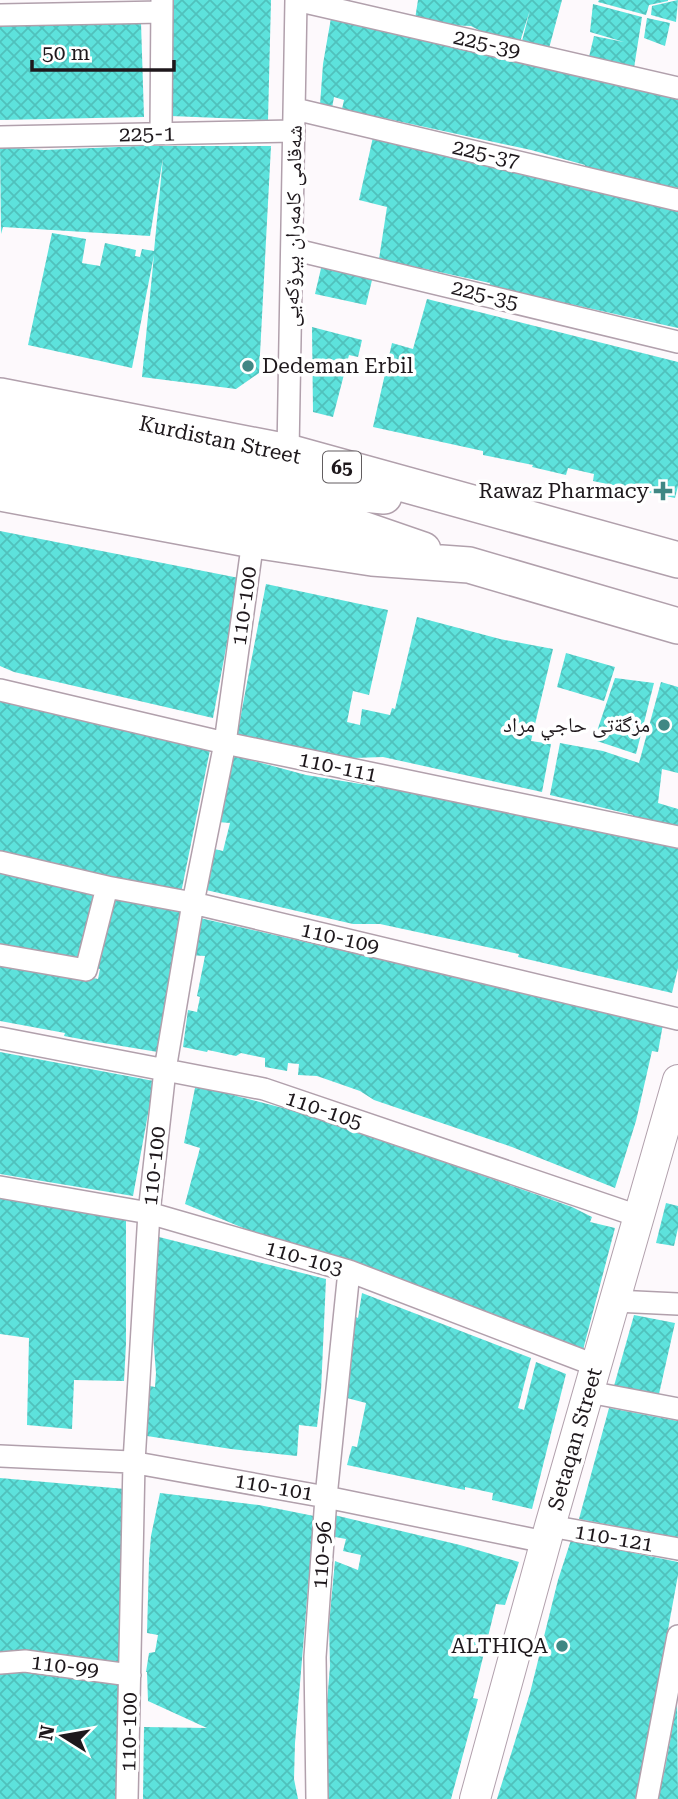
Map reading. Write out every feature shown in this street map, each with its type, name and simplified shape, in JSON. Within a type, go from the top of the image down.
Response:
[{"type":"highway","name":"Kurdistan Street","points":[[0,396],[288,452],[678,560]]},
{"type":"highway","name":"Kurdistan Street","points":[[0,430],[332,491],[478,505]]},
{"type":"highway","points":[[0,458],[336,520],[469,565],[678,626]]},
{"type":"highway","points":[[0,493],[253,540],[372,558],[469,565]]},
{"type":"main road","name":"Setaqan Street","points":[[475,1799],[638,1216],[670,1133],[678,1080]]},
{"type":"street","name":"225-39","points":[[296,0],[678,88]]},
{"type":"street","name":"شه‌قامی كامەران بیرۆكەیی","points":[[288,452],[296,0]]},
{"type":"street","points":[[0,15],[32,7],[162,6],[161,133]]},
{"type":"street","name":"225-37","points":[[295,109],[678,200]]},
{"type":"street","name":"225-1","points":[[0,137],[294,131]]},
{"type":"street","name":"225-35","points":[[292,249],[678,342]]},
{"type":"street","name":"110-100","points":[[127,1799],[134,1462],[149,1213],[165,1070],[193,903],[225,743],[253,540]]},
{"type":"street","name":"110-111","points":[[0,690],[225,743],[678,837]]},
{"type":"street","name":"110-109","points":[[0,862],[107,887],[193,903],[678,1018]]},
{"type":"street","points":[[0,955],[86,970],[107,887]]},
{"type":"street","name":"110-105","points":[[0,1038],[264,1089],[638,1216]]},
{"type":"street","name":"110-103","points":[[0,1187],[149,1213],[349,1271],[593,1379],[678,1409]]},
{"type":"street","name":"110-96","points":[[317,1799],[315,1657],[326,1497],[349,1271]]},
{"type":"street","points":[[615,1301],[678,1304]]},
{"type":"street","name":"110-101","points":[[0,1455],[134,1462],[547,1534]]},
{"type":"street","name":"110-121","points":[[547,1534],[678,1549]]},
{"type":"street","points":[[647,1799],[678,1636]]},
{"type":"street","name":"110-99","points":[[0,1663],[25,1661],[130,1675]]},
{"type":"building","points":[[173,0],[271,0],[268,120],[171,116]]},
{"type":"building","points":[[418,0],[562,0],[548,52],[521,45],[530,10],[519,45],[496,39],[471,26],[442,25],[415,19]]},
{"type":"building","points":[[678,0],[676,22],[651,15],[652,6]]},
{"type":"building","points":[[668,1],[649,5],[646,15],[598,2]]},
{"type":"building","points":[[593,4],[642,17],[634,68],[589,57],[594,36],[624,42],[590,32]]},
{"type":"building","points":[[331,18],[678,91],[678,188],[667,186],[666,190],[584,171],[585,165],[531,150],[342,109],[344,100],[334,97],[332,108],[320,105],[323,64]]},
{"type":"building","points":[[647,18],[670,23],[665,46],[644,38]]},
{"type":"building","points":[[0,20],[141,23],[144,117],[0,120]]},
{"type":"building","points":[[373,137],[678,207],[678,328],[379,259],[387,207],[359,200]]},
{"type":"building","points":[[142,146],[271,146],[259,373],[236,389],[142,377],[154,255],[132,368],[28,345],[52,233],[86,239],[82,263],[100,266],[105,243],[136,250],[135,256],[140,257],[142,249],[154,251],[163,158],[150,236],[3,227],[1,234],[0,147],[44,150]]},
{"type":"building","points":[[322,264],[373,276],[366,305],[315,294]]},
{"type":"building","points":[[427,299],[678,362],[678,486],[675,498],[593,481],[594,474],[568,468],[566,475],[483,455],[483,451],[373,427],[392,343],[413,349]]},
{"type":"building","points":[[312,327],[362,340],[358,357],[349,355],[333,417],[313,412]]},
{"type":"building","points":[[0,531],[239,578],[213,718],[14,672],[0,666]]},
{"type":"building","points":[[266,584],[388,610],[369,695],[353,691],[347,722],[360,725],[362,709],[390,715],[392,708],[395,709],[417,617],[500,639],[553,649],[531,741],[551,744],[542,792],[383,757],[353,758],[237,735]]},
{"type":"building","points":[[566,653],[615,667],[604,701],[557,687]]},
{"type":"building","points":[[615,678],[654,683],[636,754],[594,740]]},
{"type":"building","points":[[661,682],[678,687],[678,773],[662,769],[658,803],[678,809],[678,831],[631,822],[633,815],[550,795],[560,743],[603,751],[639,763]]},
{"type":"building","points":[[0,697],[211,745],[180,898],[0,858]]},
{"type":"building","points":[[232,755],[306,775],[379,787],[396,779],[678,844],[678,968],[672,993],[518,957],[519,954],[380,924],[353,924],[206,890],[213,858],[207,857],[210,848],[223,851],[230,823],[218,822]]},
{"type":"building","points":[[0,867],[103,892],[87,959],[0,945]]},
{"type":"building","points":[[109,893],[184,907],[164,1053],[64,1036],[65,1033],[0,1021],[0,960],[98,979],[100,969],[89,967]]},
{"type":"building","points":[[200,918],[663,1024],[658,1052],[652,1051],[636,1121],[615,1188],[512,1147],[374,1100],[360,1091],[317,1076],[298,1075],[299,1064],[288,1063],[287,1071],[265,1067],[265,1058],[183,1047],[188,1010],[197,1012],[200,997],[197,996],[205,956],[188,955]]},
{"type":"building","points":[[0,1052],[154,1081],[133,1196],[0,1174]]},
{"type":"building","points":[[196,1083],[337,1122],[572,1207],[592,1217],[590,1222],[615,1228],[583,1350],[430,1290],[265,1237],[185,1204],[200,1148],[184,1143]]},
{"type":"building","points":[[0,1198],[126,1219],[124,1381],[74,1380],[72,1429],[27,1425],[29,1338],[0,1334]]},
{"type":"building","points":[[666,1203],[678,1206],[678,1228],[674,1246],[656,1243]]},
{"type":"building","points":[[155,1236],[326,1279],[317,1427],[299,1425],[297,1456],[147,1436],[150,1386],[155,1387],[156,1373],[153,1335]]},
{"type":"building","points":[[362,1293],[531,1358],[518,1408],[524,1410],[536,1362],[566,1374],[532,1509],[492,1500],[493,1493],[465,1487],[465,1490],[347,1465],[352,1446],[357,1447],[366,1403],[347,1398],[350,1314],[358,1318]]},
{"type":"building","points":[[634,1315],[675,1323],[659,1394],[614,1386]]},
{"type":"building","points":[[609,1408],[678,1421],[678,1538],[579,1519]]},
{"type":"building","points":[[0,1478],[125,1489],[122,1670],[0,1658]]},
{"type":"building","points":[[160,1493],[259,1505],[314,1516],[295,1743],[294,1779],[298,1799],[143,1799],[144,1727],[207,1728],[148,1701],[146,1672],[149,1653],[155,1652],[158,1635],[147,1633],[149,1561]]},
{"type":"building","points":[[334,1515],[519,1562],[505,1605],[496,1604],[473,1698],[478,1699],[451,1799],[319,1799],[335,1561],[358,1570],[361,1555],[343,1551],[346,1539],[330,1536]]},
{"type":"building","points":[[571,1540],[678,1562],[678,1575],[637,1799],[497,1799],[530,1693],[558,1580]]},
{"type":"building","points":[[28,1666],[121,1679],[117,1799],[0,1799],[0,1671]]},
{"type":"building","points":[[677,1703],[678,1799],[658,1799],[665,1768]]},
{"type":"place","name":"Dedeman Erbil","points":[[248,366]]},
{"type":"place","name":"Rawaz Pharmacy","points":[[663,491]]},
{"type":"place","name":"مزگةتی حاجي مراد","points":[[664,725]]},
{"type":"place","name":"ALTHIQA","points":[[562,1646]]}]
